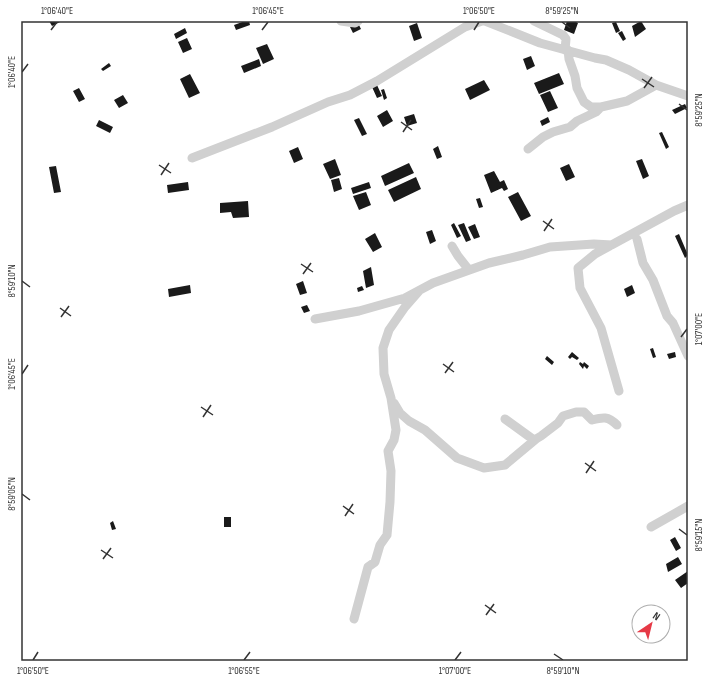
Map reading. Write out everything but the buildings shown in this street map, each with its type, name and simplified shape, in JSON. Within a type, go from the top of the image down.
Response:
[{"type":"street","points":[[341,21],[355,23],[358,21]]},
{"type":"street","points":[[192,158],[272,127],[328,102],[350,95],[377,81],[409,57],[465,27],[484,21],[522,36],[606,60],[629,70],[656,85],[688,96]]},
{"type":"street","points":[[534,21],[558,31],[566,39],[569,59],[575,76],[577,88],[584,102],[591,108],[627,101],[656,85]]},
{"type":"street","points":[[554,21],[558,31]]},
{"type":"street","points":[[528,149],[543,137],[553,132],[570,127],[577,121],[596,112],[601,107]]},
{"type":"street","points":[[619,391],[601,328],[580,288],[578,268],[595,254],[674,211],[688,205]]},
{"type":"street","points":[[637,239],[643,263],[653,280],[667,316],[688,356]]},
{"type":"street","points":[[315,319],[359,311],[405,298],[433,283],[489,262],[523,255],[550,247],[594,244],[612,245]]},
{"type":"street","points":[[452,246],[469,270]]},
{"type":"street","points":[[354,619],[368,567],[375,562],[380,545],[387,534],[391,471],[388,451],[394,440],[396,430],[391,398],[384,374],[383,348],[390,330],[405,307],[419,291]]},
{"type":"street","points":[[391,398],[400,413],[418,428],[425,430],[457,458],[484,468],[504,465],[534,440],[542,436],[558,423],[563,416],[576,412],[584,412],[592,420],[604,417],[611,419],[617,425]]},
{"type":"street","points":[[505,419],[534,440]]},
{"type":"street","points":[[652,527],[688,506]]}]
